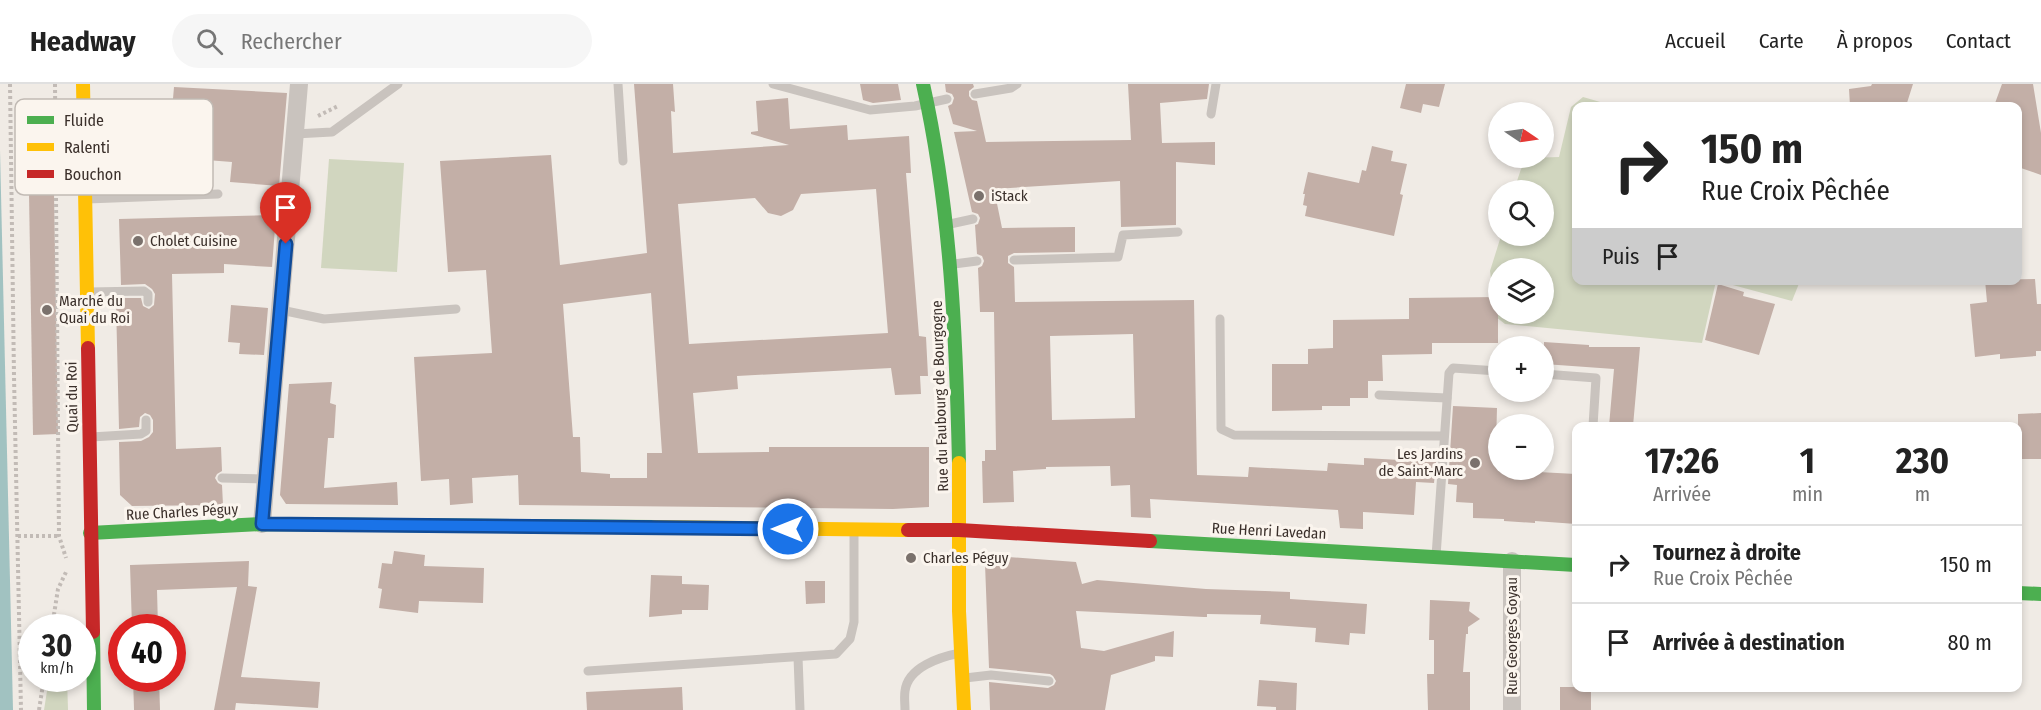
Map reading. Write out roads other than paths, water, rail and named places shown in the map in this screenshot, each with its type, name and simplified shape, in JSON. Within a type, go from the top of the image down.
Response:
[{"type":"street","name":"Quai du Roi","points":[[83,84],[83,99]]},
{"type":"street","points":[[262,524],[299,84]]},
{"type":"street","name":"Rue du Faubourg de Bourgogne","points":[[923,84],[928,103],[952,264],[958,378],[964,710]]},
{"type":"street","name":"Quai du Roi","points":[[85,195],[94,710]]},
{"type":"street","name":"Rue Charles Péguy","points":[[90,533],[262,524],[959,530]]},
{"type":"street","name":"Rue Henri Lavedan","points":[[959,530],[1572,565]]},
{"type":"street","name":"Rue Georges Goyau","points":[[1512,561],[1512,710]]},
{"type":"street","points":[[2022,593],[2041,594]]},
{"type":"lane","points":[[295,134],[332,132],[398,84]]},
{"type":"lane","points":[[618,84],[623,161]]},
{"type":"lane","points":[[773,84],[870,110],[915,106],[947,99]]},
{"type":"lane","points":[[975,94],[1011,88],[1017,84]]},
{"type":"lane","points":[[1211,114],[1216,84]]},
{"type":"lane","points":[[213,194],[218,194]]},
{"type":"lane","points":[[85,199],[191,195]]},
{"type":"lane","points":[[947,225],[973,219]]},
{"type":"lane","points":[[1014,260],[1118,257],[1123,235],[1178,232]]},
{"type":"lane","points":[[952,264],[977,261]]},
{"type":"lane","points":[[87,292],[144,291],[148,294],[148,302]]},
{"type":"lane","points":[[281,310],[324,319],[456,309]]},
{"type":"lane","points":[[1220,320],[1221,429],[1234,435],[1444,436]]},
{"type":"lane","points":[[1436,556],[1449,373],[1453,368],[1488,370]]},
{"type":"lane","points":[[1554,375],[1596,378],[1593,422]]},
{"type":"lane","points":[[1378,395],[1447,398]]},
{"type":"lane","points":[[89,437],[141,434],[146,430],[146,420]]},
{"type":"lane","points":[[222,478],[267,479]]},
{"type":"lane","points":[[588,671],[836,654],[850,639],[854,622],[854,530]]},
{"type":"lane","points":[[905,710],[905,689],[918,669],[943,656],[962,652]]},
{"type":"lane","points":[[798,657],[800,710]]},
{"type":"lane","points":[[963,678],[991,675],[1049,681]]},
{"type":"water","points":[[0,150],[13,710],[0,710]]},
{"type":"place","name":"iStack","points":[[979,196]]},
{"type":"place","name":"Cholet Cuisine","points":[[138,241]]},
{"type":"place","name":"Marché du Quai du Roi","points":[[47,310]]},
{"type":"place","name":"Les Jardins de Saint-Marc","points":[[1475,463]]},
{"type":"place","name":"Charles Péguy","points":[[911,558]]}]
